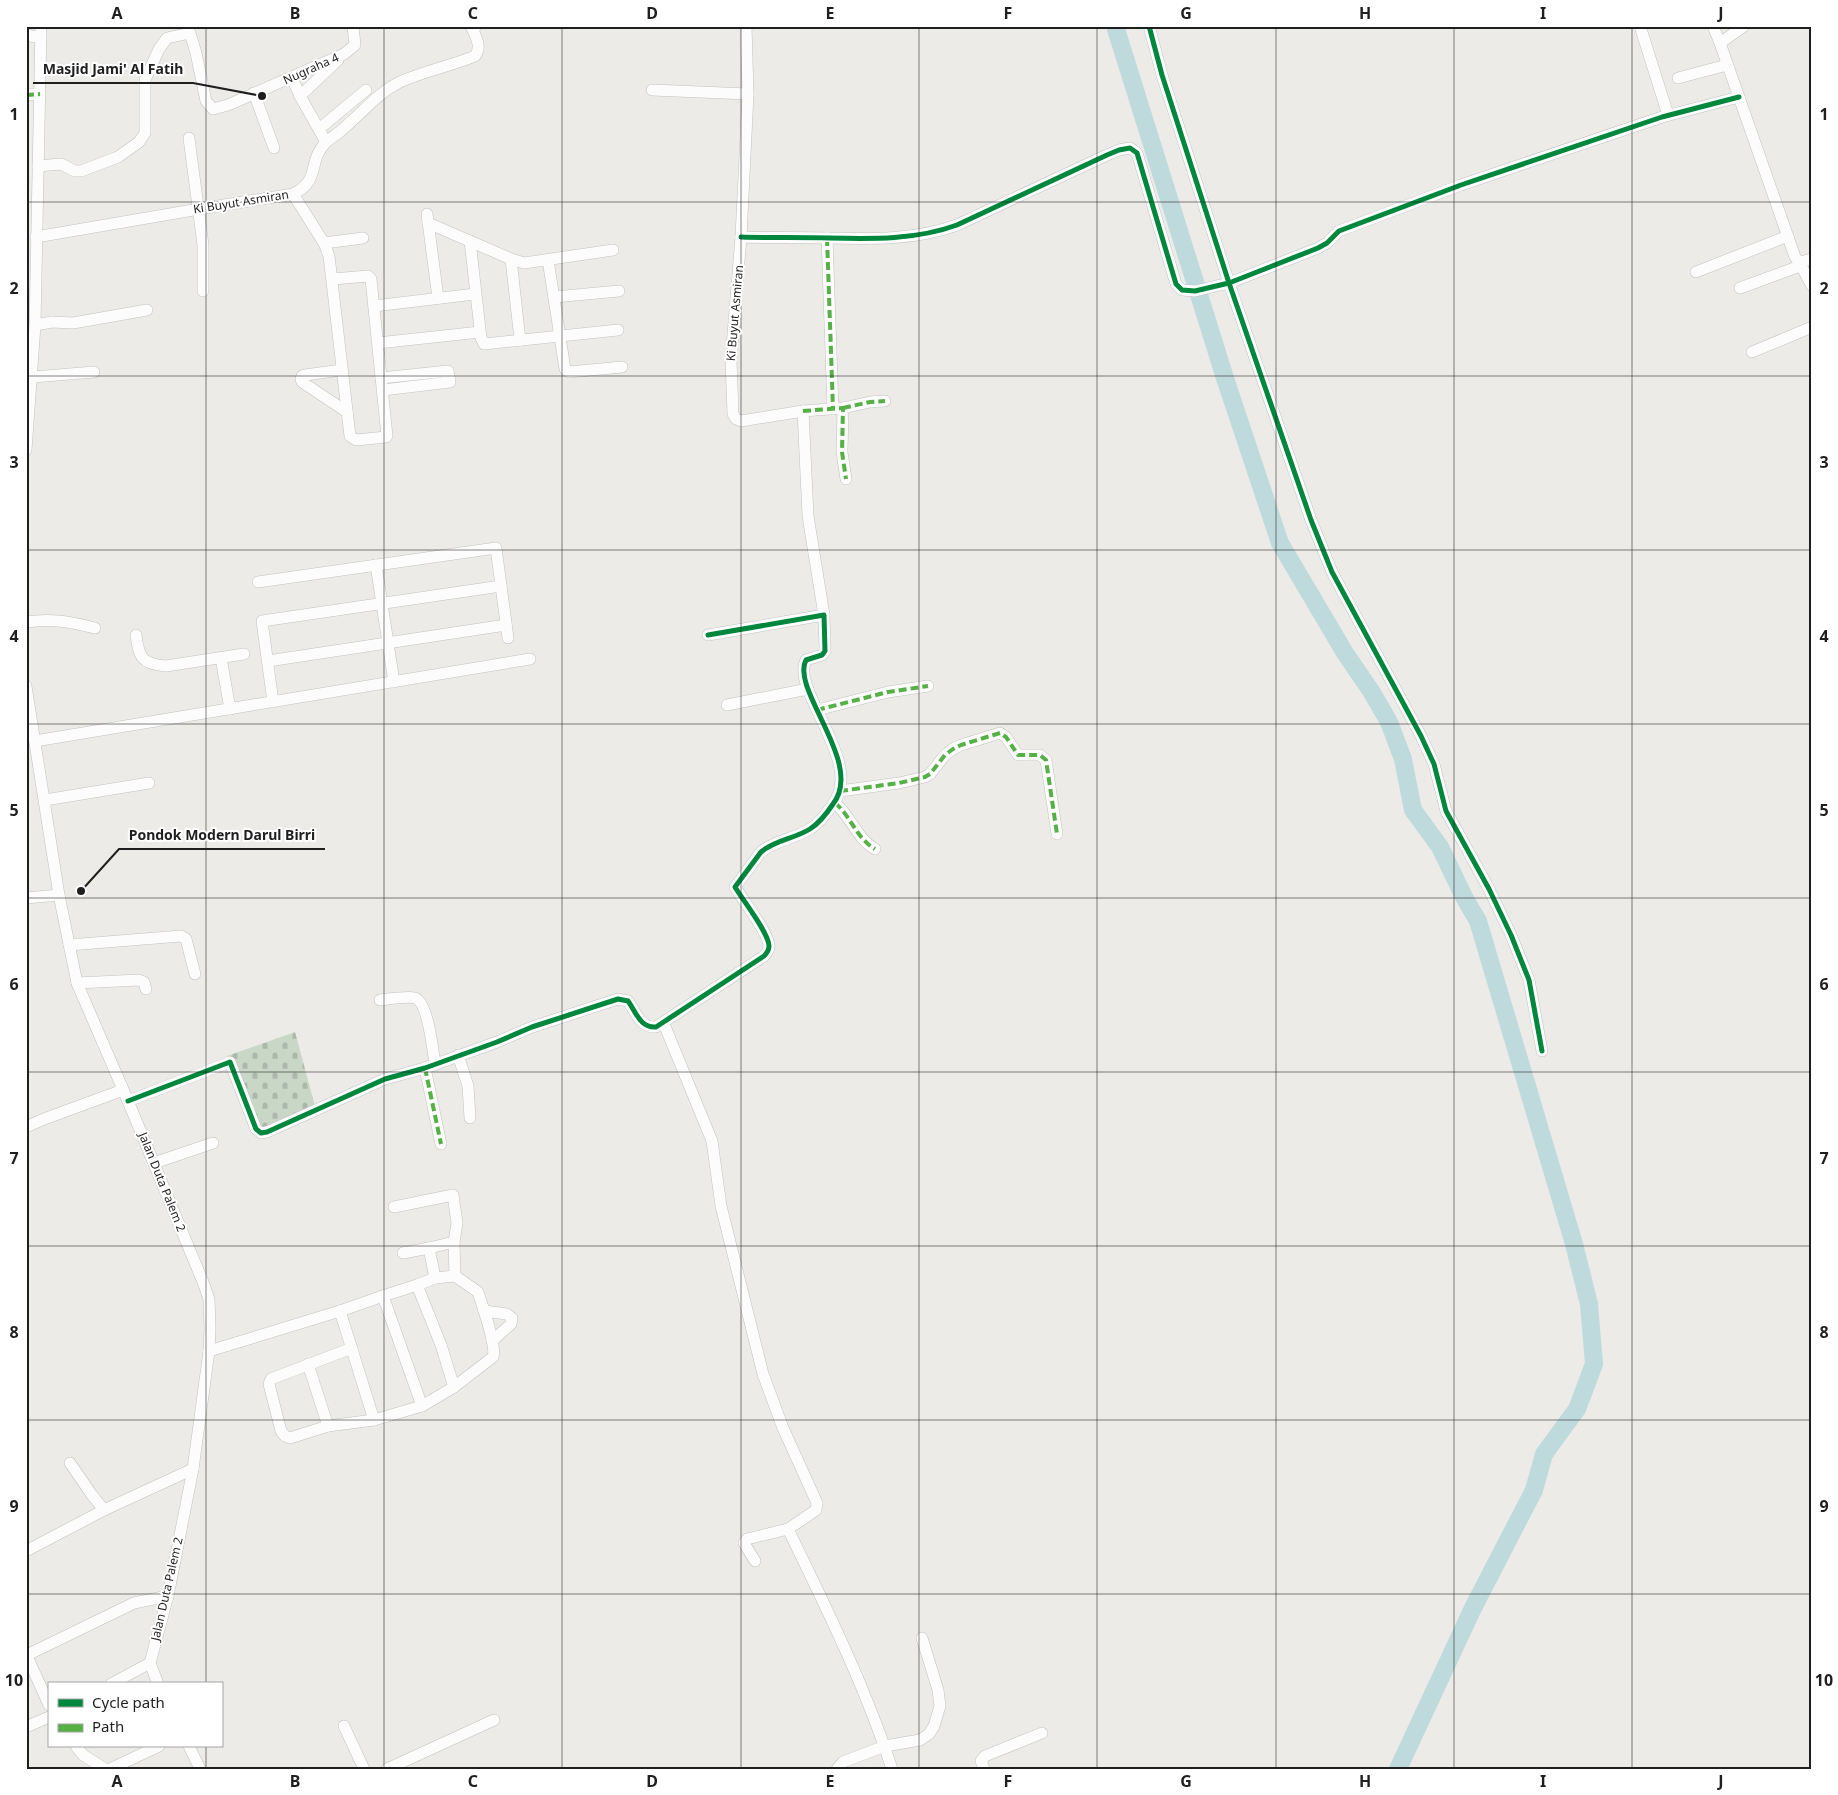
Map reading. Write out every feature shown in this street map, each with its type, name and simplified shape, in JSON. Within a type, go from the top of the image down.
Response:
[{"type":"street","name":"Nugraha 4","points":[[189,31],[196,53],[206,101],[213,109],[221,108],[344,54],[355,45],[353,26]]},
{"type":"street","name":"Ki Buyut Asmiran","points":[[746,26],[748,94],[741,237],[730,359],[733,414],[736,419],[741,420],[885,401]]},
{"type":"street","points":[[1148,26],[1225,284],[1311,520],[1332,572],[1421,736],[1434,764],[1446,811],[1511,935],[1528,980],[1542,1051]]},
{"type":"street","points":[[1640,26],[1668,115]]},
{"type":"street","points":[[1712,26],[1720,43],[1795,257],[1812,286]]},
{"type":"street","points":[[1720,43],[1744,26]]},
{"type":"street","name":"Ki Buyut Asmiran","points":[[36,237],[294,194],[303,190],[310,182],[315,160],[326,142],[344,129],[391,86],[422,73],[475,56],[479,52],[479,48],[473,27]]},
{"type":"street","points":[[38,166],[61,164],[75,171],[81,170],[118,157],[139,142],[145,133],[145,80],[159,49],[167,38],[189,31]]},
{"type":"street","points":[[26,35],[41,32],[35,325],[33,376],[26,450]]},
{"type":"street","points":[[300,96],[344,54]]},
{"type":"street","points":[[1678,78],[1727,65]]},
{"type":"street","points":[[292,78],[326,142]]},
{"type":"street","points":[[320,129],[366,90]]},
{"type":"street","points":[[652,90],[748,94]]},
{"type":"street","points":[[254,93],[274,148]]},
{"type":"street","points":[[26,94],[40,94]]},
{"type":"street","points":[[741,237],[879,238],[923,235],[958,225],[1107,155],[1130,148],[1137,153],[1176,284],[1182,290],[1195,291],[1225,284],[1318,248],[1327,244],[1339,231],[1398,208],[1668,115],[1739,97]]},
{"type":"street","points":[[189,138],[203,245],[203,291]]},
{"type":"street","points":[[26,143],[38,142]]},
{"type":"street","points":[[294,194],[324,243],[329,256],[349,432],[352,438],[356,440],[387,437],[374,306],[369,277],[333,279]]},
{"type":"street","points":[[438,298],[427,218],[470,241],[512,259],[528,263],[613,250]]},
{"type":"street","points":[[1696,272],[1788,236]]},
{"type":"street","points":[[324,243],[363,238]]},
{"type":"street","points":[[827,238],[838,408],[846,479]]},
{"type":"street","points":[[470,241],[481,340],[486,344],[618,330]]},
{"type":"street","points":[[512,259],[520,340]]},
{"type":"street","points":[[1740,288],[1812,259]]},
{"type":"street","points":[[548,260],[567,372],[622,366]]},
{"type":"street","points":[[554,297],[618,291]]},
{"type":"street","points":[[374,306],[475,294]]},
{"type":"street","points":[[35,325],[52,322],[73,323],[147,310]]},
{"type":"street","points":[[1752,352],[1812,327]]},
{"type":"street","points":[[378,343],[480,332]]},
{"type":"street","points":[[342,370],[305,375],[301,379],[302,382],[347,412]]},
{"type":"street","points":[[448,371],[450,382],[382,384],[448,371]]},
{"type":"street","points":[[33,376],[94,372]]},
{"type":"street","points":[[128,1101],[230,1062],[253,1124],[258,1132],[261,1133],[272,1130],[385,1079],[430,1066],[498,1042],[532,1027],[618,999],[628,1000],[638,1017],[648,1027],[656,1027],[664,1024],[705,993],[764,956],[768,951],[769,944],[761,927],[735,887],[767,847],[810,829],[835,803],[842,783],[830,734],[808,689],[804,671],[805,662],[825,651],[824,615],[808,516],[803,411]]},
{"type":"street","points":[[258,582],[496,548],[508,638]]},
{"type":"street","points":[[376,565],[394,682]]},
{"type":"street","points":[[273,702],[262,621],[501,586]]},
{"type":"street","points":[[708,635],[824,615]]},
{"type":"street","points":[[26,622],[42,620],[66,621],[95,628]]},
{"type":"street","points":[[268,661],[506,625]]},
{"type":"street","points":[[136,635],[138,651],[142,658],[155,665],[166,666],[244,654]]},
{"type":"street","points":[[221,658],[230,709]]},
{"type":"street","points":[[35,740],[530,660]]},
{"type":"street","name":"Jalan Duta Palem 2","points":[[26,686],[59,895],[77,983],[204,1282],[209,1300],[209,1350],[193,1469],[168,1596],[150,1663]]},
{"type":"street","points":[[818,710],[896,691],[928,686]]},
{"type":"street","points":[[727,705],[808,689]]},
{"type":"street","points":[[840,791],[899,783],[925,777],[953,749],[1000,733],[1006,737],[1018,755],[1040,755],[1046,760],[1057,834]]},
{"type":"street","points":[[45,800],[150,783]]},
{"type":"street","points":[[835,803],[846,814],[862,839],[875,849]]},
{"type":"street","points":[[26,898],[59,895]]},
{"type":"street","points":[[69,945],[181,936],[186,939],[195,974]]},
{"type":"street","points":[[77,983],[139,980],[144,982],[146,989]]},
{"type":"street","points":[[380,1000],[415,998],[420,1002],[426,1014],[430,1066],[441,1144]]},
{"type":"street","points":[[664,1024],[712,1141],[721,1206],[762,1374],[816,1503],[816,1510],[788,1529],[746,1539],[744,1543],[756,1561]]},
{"type":"street","points":[[458,1055],[468,1086],[470,1118]]},
{"type":"street","points":[[26,1127],[44,1118],[123,1090]]},
{"type":"street","points":[[154,1162],[213,1143]]},
{"type":"street","points":[[394,1207],[453,1195],[457,1223],[454,1242],[455,1276]]},
{"type":"street","points":[[403,1253],[454,1242]]},
{"type":"street","points":[[429,1248],[435,1278]]},
{"type":"street","points":[[209,1350],[340,1311],[435,1278],[455,1276],[478,1292],[495,1352],[493,1357],[454,1387],[422,1406],[374,1420],[328,1426],[290,1438],[285,1436],[281,1431],[269,1382],[275,1376],[352,1348]]},
{"type":"street","points":[[417,1284],[441,1346],[454,1387]]},
{"type":"street","points":[[382,1296],[422,1406]]},
{"type":"street","points":[[340,1311],[374,1420]]},
{"type":"street","points":[[484,1311],[507,1314],[512,1318],[511,1324],[492,1341]]},
{"type":"street","points":[[308,1364],[328,1426]]},
{"type":"street","points":[[70,1463],[92,1496],[104,1510]]},
{"type":"street","points":[[26,1551],[104,1510],[193,1469]]},
{"type":"street","points":[[788,1529],[831,1618],[885,1746],[892,1769]]},
{"type":"street","points":[[48,1702],[26,1654],[134,1602],[168,1596]]},
{"type":"street","points":[[837,1769],[843,1762],[885,1746],[920,1740],[929,1734],[934,1726],[940,1706],[938,1690],[922,1638]]},
{"type":"street","points":[[115,1682],[150,1663],[157,1682]]},
{"type":"street","points":[[26,1727],[48,1717]]},
{"type":"street","points":[[387,1769],[494,1720]]},
{"type":"street","points":[[344,1726],[364,1769]]},
{"type":"street","points":[[984,1769],[981,1760],[985,1756],[1042,1733]]},
{"type":"street","points":[[77,1748],[82,1756],[105,1769]]},
{"type":"street","points":[[110,1769],[155,1748]]},
{"type":"street","points":[[190,1748],[200,1769]]},
{"type":"green space","points":[[295,1032],[316,1110],[252,1131],[227,1056]]},
{"type":"waterway","points":[[1115,26],[1225,378],[1280,543],[1345,653],[1389,722],[1403,759],[1413,810],[1440,847],[1478,921],[1574,1244],[1589,1304],[1594,1364],[1577,1409],[1544,1454],[1534,1490],[1473,1608],[1398,1769]]},
{"type":"marked path","points":[[26,95],[40,94]]},
{"type":"marked path","points":[[827,238],[833,409]]},
{"type":"marked path","points":[[843,408],[885,401]]},
{"type":"marked path","points":[[803,411],[843,408],[842,452],[846,479]]},
{"type":"marked path","points":[[817,710],[888,692],[928,686]]},
{"type":"marked path","points":[[840,791],[899,783],[925,777],[953,749],[1000,733],[1006,737],[1018,755],[1040,755],[1046,760],[1057,834]]},
{"type":"marked path","points":[[835,803],[841,808],[863,839],[875,849]]},
{"type":"marked path","points":[[425,1068],[441,1144]]},
{"type":"cycle path","points":[[1149,26],[1162,75],[1229,283],[1311,520],[1332,572],[1421,736],[1434,764],[1446,811],[1489,889],[1511,935],[1529,980],[1542,1051]]},
{"type":"cycle path","points":[[741,237],[894,238],[926,234],[957,225],[1107,155],[1130,148],[1137,153],[1176,284],[1182,290],[1195,291],[1229,283],[1318,248],[1327,243],[1339,231],[1461,185],[1662,117],[1739,97]]},
{"type":"cycle path","points":[[128,1101],[230,1062],[256,1129],[261,1133],[267,1132],[385,1079],[425,1068],[532,1027],[618,999],[628,1001],[642,1022],[651,1027],[656,1027],[764,956],[769,949],[768,940],[735,887],[766,848],[804,832],[816,824],[833,804],[840,787],[840,768],[834,748],[808,689],[804,673],[806,660],[822,655],[825,651],[824,615],[708,635]]},
{"type":"place","name":"Masjid Jami' Al Fatih","points":[[262,96]]},
{"type":"place","name":"Pondok Modern Darul Birri","points":[[81,891]]}]
